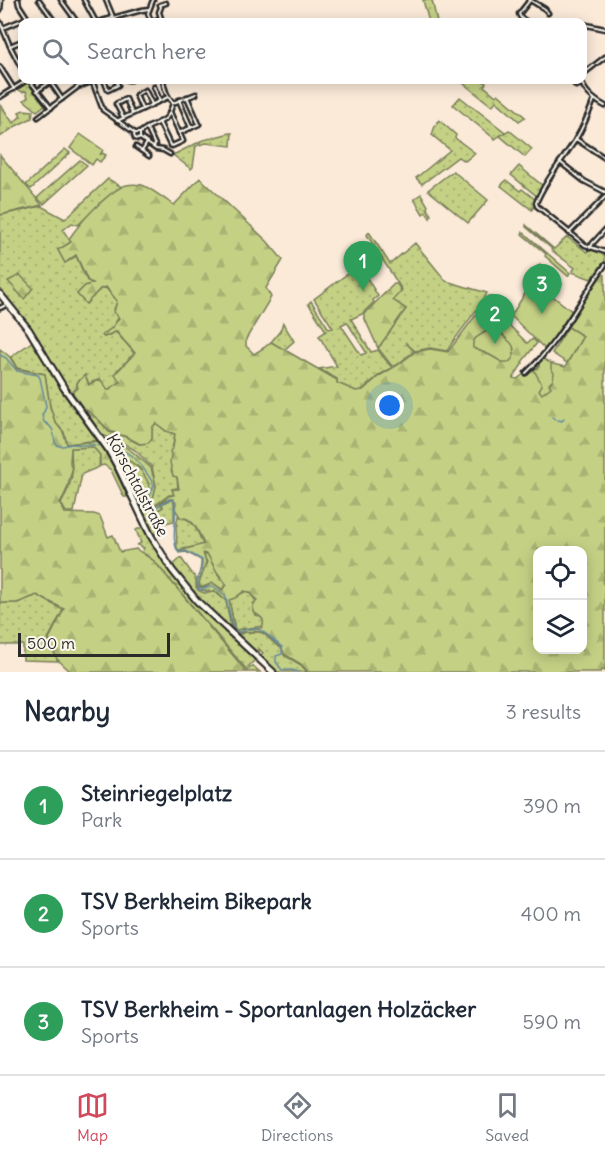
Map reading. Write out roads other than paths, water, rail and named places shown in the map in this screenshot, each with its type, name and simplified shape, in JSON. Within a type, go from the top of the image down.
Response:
[{"type":"main road","name":"Körschtalstraße","points":[[0,294],[30,330],[64,388],[108,449],[152,539],[177,577],[197,601],[273,672]]},
{"type":"street","points":[[0,10],[1,0]]},
{"type":"street","points":[[18,0],[27,18]]},
{"type":"street","points":[[39,0],[53,18]]},
{"type":"street","points":[[61,0],[74,18]]},
{"type":"street","points":[[84,0],[95,18]]},
{"type":"street","points":[[106,0],[113,18],[149,9]]},
{"type":"street","points":[[150,18],[149,9],[153,0]]},
{"type":"street","points":[[520,18],[523,8],[530,0],[548,13]]},
{"type":"street","points":[[161,18],[160,5],[165,3]]},
{"type":"street","points":[[0,22],[18,61]]},
{"type":"street","points":[[3,28],[18,22]]},
{"type":"street","points":[[587,25],[605,29]]},
{"type":"street","points":[[10,46],[18,43]]},
{"type":"street","points":[[587,71],[605,57]]},
{"type":"street","points":[[0,67],[14,89]]},
{"type":"street","points":[[0,97],[22,84]]},
{"type":"street","points":[[32,84],[51,108]]},
{"type":"street","points":[[38,91],[46,84]]},
{"type":"street","points":[[53,84],[62,99]]},
{"type":"street","points":[[38,117],[79,86],[87,84]]},
{"type":"street","points":[[94,84],[103,110],[135,133],[140,133],[165,119],[173,103],[196,94]]},
{"type":"street","points":[[106,84],[108,90],[118,84]]},
{"type":"street","points":[[164,84],[168,97],[173,103]]},
{"type":"street","points":[[574,84],[578,86],[582,84],[594,100],[605,106]]},
{"type":"street","points":[[154,87],[160,101]]},
{"type":"street","points":[[142,109],[136,95],[145,90],[152,104]]},
{"type":"street","points":[[117,121],[168,97]]},
{"type":"street","points":[[179,133],[199,124],[187,97]]},
{"type":"street","points":[[123,117],[116,104],[126,99],[132,113]]},
{"type":"street","points":[[179,100],[191,128]]},
{"type":"street","points":[[594,100],[576,139],[536,203],[569,233],[590,248],[605,252]]},
{"type":"street","points":[[159,122],[170,145],[183,141],[170,112]]},
{"type":"street","points":[[147,128],[155,145],[153,147]]},
{"type":"street","points":[[135,133],[135,138],[140,138],[153,147],[170,154]]},
{"type":"street","points":[[140,133],[140,138]]},
{"type":"street","points":[[576,139],[605,158]]},
{"type":"street","points":[[142,150],[147,143]]},
{"type":"street","points":[[136,147],[149,156]]},
{"type":"street","points":[[560,162],[584,181],[605,192]]},
{"type":"street","points":[[569,233],[605,197]]},
{"type":"street","points":[[590,248],[605,230]]},
{"type":"street","points":[[526,373],[562,332],[605,265]]},
{"type":"street","points":[[0,308],[9,304]]},
{"type":"waterway","points":[[0,355],[6,358],[17,371],[38,375],[40,378],[46,406],[42,415],[44,422],[52,428],[57,445],[109,446],[127,453],[141,465],[154,485],[148,502],[150,510],[173,499],[175,505],[174,539],[178,552],[186,551],[202,560],[199,590],[213,586],[225,595],[234,631],[258,629],[263,632],[282,647],[282,654],[276,656],[276,662],[282,670],[298,672]]},
{"type":"waterway","points":[[558,420],[562,421],[564,418]]},
{"type":"place","name":"Steinriegelplatz","points":[[363,291]]},
{"type":"place","name":"TSV Berkheim - Sportanlagen Holzäcker","points":[[542,314]]},
{"type":"place","name":"TSV Berkheim Bikepark","points":[[495,344]]}]
